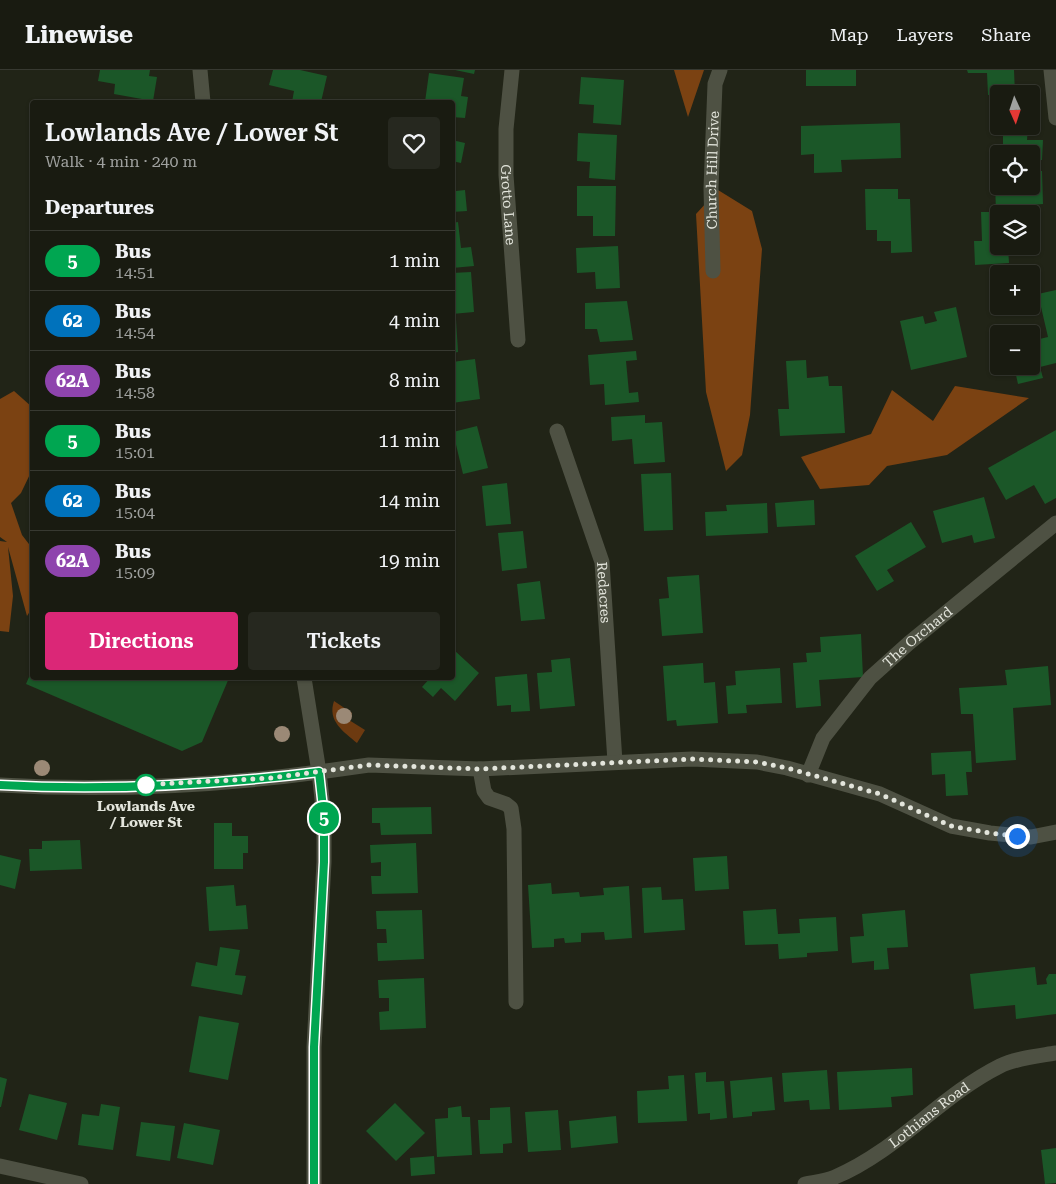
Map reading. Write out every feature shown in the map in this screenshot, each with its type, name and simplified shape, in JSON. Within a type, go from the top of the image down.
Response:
[{"type":"street","points":[[200,70],[203,100]]},
{"type":"street","name":"Grotto Lane","points":[[512,70],[506,129],[506,175],[518,340]]},
{"type":"street","name":"Church Hill Drive","points":[[713,271],[711,188],[714,94],[720,70]]},
{"type":"street","points":[[1051,70],[1056,118]]},
{"type":"street","name":"Redacres","points":[[557,431],[602,562],[615,762]]},
{"type":"street","name":"The Orchard","points":[[808,775],[823,738],[870,678],[909,643],[1056,523]]},
{"type":"street","points":[[304,680],[324,817],[324,862],[314,1047],[314,1184]]},
{"type":"street","points":[[0,785],[104,787],[270,778],[369,765],[480,769],[692,759],[757,762],[808,775],[880,794],[951,826],[990,833],[1031,837],[1056,832]]},
{"type":"street","points":[[480,769],[484,791],[489,798],[506,804],[511,808],[514,829],[516,1002]]},
{"type":"street","name":"Lothians Road","points":[[805,1184],[833,1178],[862,1164],[890,1146],[970,1084],[1002,1065],[1056,1053]]},
{"type":"street","points":[[0,1166],[81,1184]]},
{"type":"shaded area","points":[[674,70],[704,70],[688,117]]},
{"type":"shaded area","points":[[718,190],[752,211],[762,249],[750,415],[742,455],[726,471],[706,392],[696,214]]},
{"type":"shaded area","points":[[955,386],[1029,398],[947,455],[887,466],[869,485],[820,489],[801,457],[871,434],[892,390],[933,421]]},
{"type":"shaded area","points":[[14,391],[30,405],[30,474],[21,493],[11,503],[22,535],[30,545],[30,611],[27,616],[8,547],[13,596],[9,632],[0,631],[0,541],[7,542],[0,537],[0,399]]},
{"type":"shaded area","points":[[334,701],[352,713],[349,720],[365,730],[357,743],[342,730],[335,720],[332,708]]},
{"type":"building","points":[[100,70],[150,70],[149,76],[157,77],[153,100],[114,94],[115,84],[98,81]]},
{"type":"building","points":[[273,70],[300,70],[327,76],[321,100],[292,100],[294,91],[269,85]]},
{"type":"building","points":[[455,70],[475,70],[474,74]]},
{"type":"building","points":[[806,70],[856,70],[856,86],[806,86]]},
{"type":"building","points":[[967,70],[1014,70],[1015,85],[990,85],[990,95],[988,95],[987,73],[968,73]]},
{"type":"building","points":[[429,73],[464,78],[461,96],[468,97],[465,118],[455,117],[455,100],[425,100]]},
{"type":"building","points":[[581,77],[624,80],[621,125],[593,123],[594,105],[579,104]]},
{"type":"building","points":[[900,123],[901,158],[841,160],[842,172],[814,173],[814,154],[801,155],[801,126]]},
{"type":"building","points":[[578,133],[617,135],[615,180],[589,178],[590,162],[577,161]]},
{"type":"building","points":[[1003,135],[1027,135],[1027,140],[1043,140],[1042,160],[1040,160],[1040,145],[1003,145]]},
{"type":"building","points":[[455,141],[465,143],[461,163],[455,162]]},
{"type":"building","points":[[1040,171],[1042,171],[1043,204],[996,205],[995,195],[1040,195]]},
{"type":"building","points":[[455,172],[456,191],[465,190],[467,211],[455,212]]},
{"type":"building","points":[[577,186],[616,186],[615,236],[593,236],[593,216],[577,216]]},
{"type":"building","points":[[865,189],[898,189],[898,199],[910,199],[912,252],[891,253],[891,241],[877,241],[877,230],[866,230]]},
{"type":"building","points":[[981,212],[990,212],[990,255],[1009,255],[1009,263],[975,265],[974,241],[982,241]]},
{"type":"building","points":[[455,222],[458,222],[461,248],[471,247],[474,266],[455,268]]},
{"type":"building","points":[[618,246],[620,288],[596,289],[595,272],[577,273],[576,248]]},
{"type":"building","points":[[471,272],[474,312],[455,314],[455,273]]},
{"type":"building","points":[[1056,290],[1056,363],[1040,367],[1040,339],[1048,337],[1040,303],[1040,294]]},
{"type":"building","points":[[627,301],[633,340],[600,342],[597,329],[585,329],[585,303]]},
{"type":"building","points":[[956,307],[967,357],[911,370],[900,321],[923,316],[925,324],[937,321],[934,312]]},
{"type":"building","points":[[455,319],[458,352],[455,352]]},
{"type":"building","points":[[636,351],[637,360],[626,361],[629,393],[638,392],[639,402],[605,405],[604,384],[590,385],[588,355]]},
{"type":"building","points":[[475,359],[480,399],[455,403],[455,362]]},
{"type":"building","points":[[806,360],[807,378],[828,376],[829,386],[842,386],[845,433],[780,436],[778,409],[789,409],[786,361]]},
{"type":"building","points":[[1040,367],[1043,378],[1018,384],[1016,375],[1040,375]]},
{"type":"building","points":[[645,415],[645,423],[662,422],[665,462],[634,464],[632,439],[612,441],[611,417]]},
{"type":"building","points":[[477,426],[488,468],[463,474],[455,440],[455,432]]},
{"type":"building","points":[[1056,430],[1056,498],[1045,504],[1034,485],[1006,500],[988,468]]},
{"type":"building","points":[[671,473],[673,530],[644,531],[641,474]]},
{"type":"building","points":[[507,483],[511,524],[486,526],[482,486]]},
{"type":"building","points":[[984,497],[995,538],[974,543],[972,535],[942,543],[933,511]]},
{"type":"building","points":[[814,500],[815,525],[777,527],[775,503]]},
{"type":"building","points":[[767,503],[768,533],[706,536],[705,512],[727,511],[726,505]]},
{"type":"building","points":[[911,522],[926,547],[887,570],[894,581],[877,591],[855,556]]},
{"type":"building","points":[[523,531],[527,568],[502,571],[498,533]]},
{"type":"building","points":[[699,575],[703,633],[662,636],[659,599],[669,598],[667,577]]},
{"type":"building","points":[[540,581],[545,619],[521,621],[517,584]]},
{"type":"building","points":[[861,634],[863,677],[819,680],[821,706],[796,708],[793,663],[807,662],[806,653],[821,652],[820,637]]},
{"type":"building","points":[[455,651],[479,673],[455,701],[441,688],[433,697],[422,687],[428,680],[455,680]]},
{"type":"building","points":[[570,658],[575,706],[540,709],[537,673],[552,672],[551,660]]},
{"type":"building","points":[[703,663],[704,683],[715,682],[718,723],[677,726],[676,720],[667,721],[663,666]]},
{"type":"building","points":[[1048,666],[1051,705],[1013,708],[1016,760],[976,763],[973,714],[961,714],[959,688],[1007,685],[1005,670]]},
{"type":"building","points":[[780,668],[782,703],[746,705],[747,713],[728,714],[726,686],[736,685],[735,671]]},
{"type":"building","points":[[527,674],[530,711],[511,712],[511,705],[497,706],[495,677]]},
{"type":"building","points":[[30,675],[30,680],[228,680],[202,742],[182,751],[26,684]]},
{"type":"building","points":[[971,751],[972,772],[966,772],[968,795],[946,796],[945,774],[932,775],[931,753]]},
{"type":"building","points":[[431,807],[432,834],[381,835],[380,823],[372,823],[372,808]]},
{"type":"building","points":[[214,823],[232,823],[232,836],[248,836],[248,853],[243,853],[243,869],[214,869]]},
{"type":"building","points":[[80,840],[82,869],[30,871],[29,849],[42,849],[42,841]]},
{"type":"building","points":[[416,843],[418,893],[372,894],[371,876],[381,876],[381,862],[371,863],[370,845]]},
{"type":"building","points":[[0,855],[21,860],[15,889],[0,885]]},
{"type":"building","points":[[727,856],[729,889],[695,891],[693,858]]},
{"type":"building","points":[[551,883],[552,894],[579,892],[580,897],[604,895],[603,888],[629,886],[632,938],[605,940],[604,932],[581,933],[581,942],[565,943],[564,938],[554,939],[554,947],[532,948],[528,885]]},
{"type":"building","points":[[234,885],[236,906],[246,905],[248,929],[209,931],[206,887]]},
{"type":"building","points":[[661,887],[662,900],[683,899],[685,930],[644,933],[642,888]]},
{"type":"building","points":[[776,909],[778,934],[800,933],[799,919],[836,917],[838,951],[807,953],[807,957],[779,959],[778,944],[745,945],[743,911]]},
{"type":"building","points":[[422,910],[424,959],[378,961],[377,943],[387,943],[386,929],[377,929],[376,911]]},
{"type":"building","points":[[905,910],[908,947],[887,948],[889,969],[874,970],[874,961],[852,963],[850,937],[864,936],[862,914]]},
{"type":"building","points":[[220,947],[240,950],[235,975],[246,976],[242,995],[191,986],[196,962],[217,966]]},
{"type":"building","points":[[1035,967],[1037,985],[1047,984],[1046,979],[1049,974],[1056,974],[1056,1014],[1016,1019],[1015,1005],[974,1009],[970,974]]},
{"type":"building","points":[[424,978],[426,1028],[380,1030],[379,1012],[389,1011],[389,998],[379,998],[378,980]]},
{"type":"building","points":[[199,1016],[239,1023],[228,1080],[189,1072]]},
{"type":"building","points":[[912,1068],[913,1095],[891,1097],[892,1107],[839,1110],[837,1072]]},
{"type":"building","points":[[827,1070],[830,1109],[810,1110],[809,1100],[784,1102],[782,1073]]},
{"type":"building","points":[[706,1072],[706,1082],[724,1081],[727,1118],[710,1120],[710,1113],[698,1114],[695,1073]]},
{"type":"building","points":[[684,1075],[687,1121],[638,1123],[637,1091],[669,1089],[668,1076]]},
{"type":"building","points":[[0,1077],[7,1079],[1,1107],[0,1107]]},
{"type":"building","points":[[772,1077],[775,1110],[752,1112],[752,1116],[733,1118],[730,1081]]},
{"type":"building","points":[[29,1094],[67,1103],[57,1140],[19,1130]]},
{"type":"building","points":[[395,1103],[425,1133],[396,1161],[366,1131]]},
{"type":"building","points":[[101,1104],[120,1107],[113,1150],[78,1145],[82,1114],[99,1116]]},
{"type":"building","points":[[461,1106],[462,1117],[470,1117],[472,1155],[437,1157],[435,1119],[448,1118],[448,1108]]},
{"type":"building","points":[[510,1107],[512,1143],[503,1144],[503,1153],[480,1154],[478,1120],[490,1120],[490,1108]]},
{"type":"building","points":[[558,1110],[561,1150],[528,1152],[525,1112]]},
{"type":"building","points":[[616,1116],[618,1143],[571,1148],[569,1121]]},
{"type":"building","points":[[141,1122],[175,1126],[170,1161],[136,1156]]},
{"type":"building","points":[[184,1123],[220,1130],[213,1165],[177,1158]]},
{"type":"building","points":[[1056,1148],[1056,1183],[1045,1184],[1041,1150]]},
{"type":"building","points":[[434,1156],[435,1174],[411,1176],[410,1158]]},
{"type":"bus line","name":"5","points":[[0,785],[104,787],[270,778],[319,772],[324,817],[324,862],[314,1047],[314,1184]]},
{"type":"place","name":"Lowlands Ave / Lower St","points":[[146,785]]},
{"type":"route","points":[[146,785],[141,785],[270,778],[369,765],[480,769],[692,759],[757,762],[787,768],[880,794],[951,826],[1017,836]]}]
